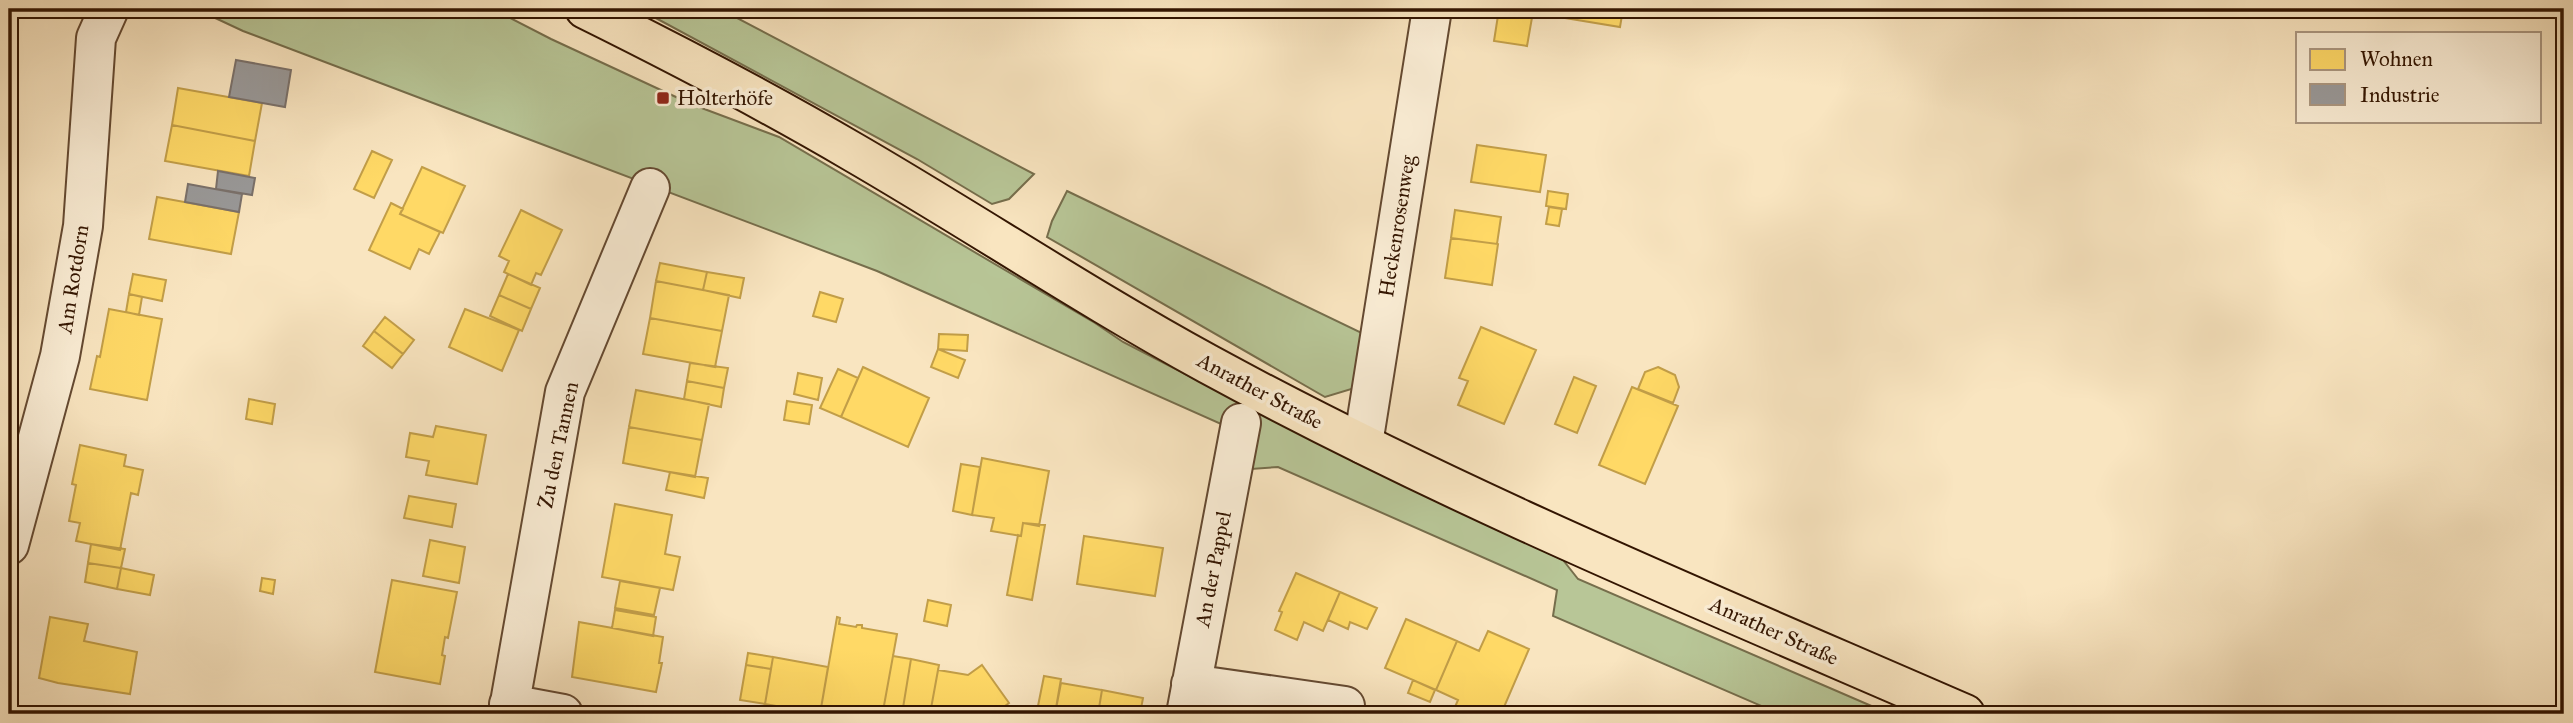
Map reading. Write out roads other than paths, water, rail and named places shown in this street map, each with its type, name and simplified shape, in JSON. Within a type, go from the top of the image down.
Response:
[{"type":"main road","name":"Anrather Straße","points":[[585,9],[786,113],[1133,321],[1215,368],[1363,444],[1535,525],[1965,714]]},
{"type":"street","name":"Am Rotdorn","points":[[9,545],[60,356],[83,226],[96,38],[109,9]]},
{"type":"street","name":"Heckenrosenweg","points":[[1363,444],[1432,9]]},
{"type":"street","name":"Zu den Tannen","points":[[503,711],[565,392],[650,188]]},
{"type":"street","name":"An der Pappel","points":[[1188,699],[1241,423]]},
{"type":"street","points":[[1188,699],[1346,706]]},
{"type":"street","points":[[503,711],[563,714]]},
{"type":"place","name":"Holterhöfe","points":[[663,98]]}]
